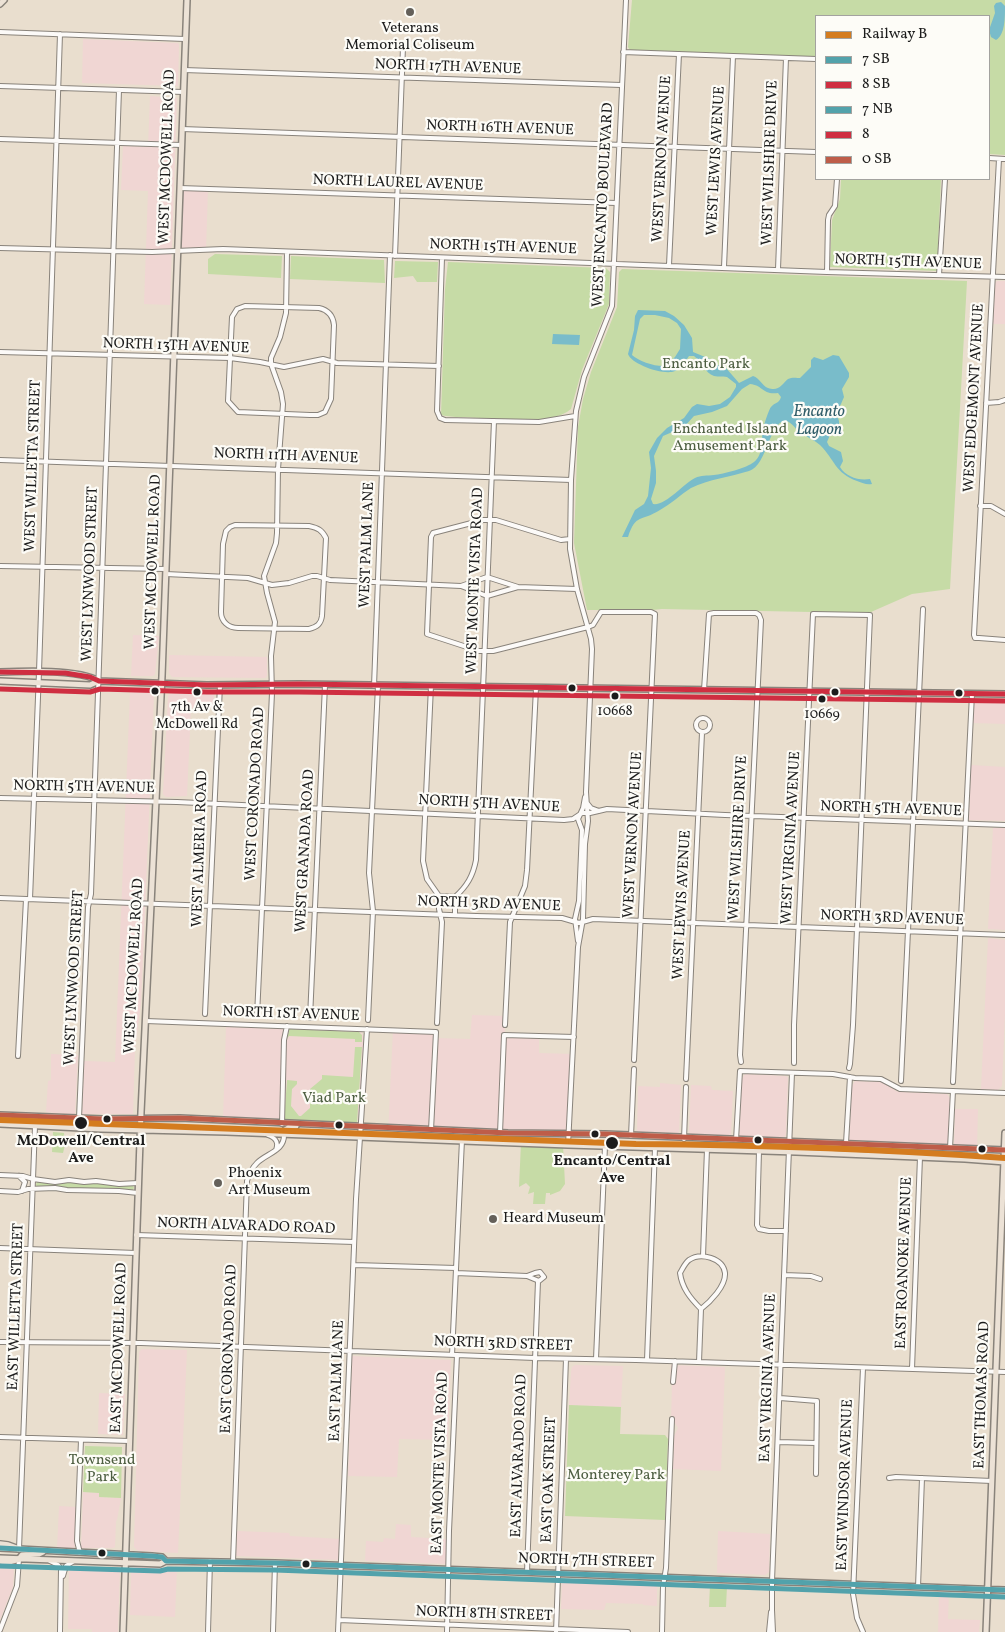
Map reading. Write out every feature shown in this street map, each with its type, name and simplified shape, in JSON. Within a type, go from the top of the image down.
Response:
[{"type":"highway","points":[[0,1546],[8,1545],[19,1549]]},
{"type":"highway","points":[[0,1559],[8,1562],[19,1559]]},
{"type":"main road","points":[[0,4],[4,0]]},
{"type":"main road","name":"WEST MCDOWELL ROAD","points":[[140,1124],[162,684],[186,0]]},
{"type":"main road","points":[[0,672],[40,672],[91,676],[99,681]]},
{"type":"main road","points":[[0,682],[90,685],[99,681],[220,685],[272,684],[1005,694]]},
{"type":"main road","points":[[0,1115],[79,1118],[284,1134],[431,1130],[736,1140],[790,1147],[1004,1161]]},
{"type":"main road","points":[[0,1124],[35,1126],[140,1124],[180,1118],[324,1125],[361,1132],[568,1146],[759,1151],[846,1143],[1005,1150]]},
{"type":"main road","name":"EAST MCDOWELL ROAD","points":[[123,1632],[140,1124]]},
{"type":"main road","points":[[284,1134],[285,1130],[292,1126],[317,1127],[324,1125]]},
{"type":"main road","name":"EAST THOMAS ROAD","points":[[986,1632],[996,1372],[1002,1300],[1005,1133]]},
{"type":"main road","name":"NORTH 7TH STREET","points":[[19,1549],[162,1557],[166,1560],[1005,1590]]},
{"type":"main road","points":[[19,1559],[22,1555],[39,1554],[43,1551]]},
{"type":"main road","name":"NORTH 7TH STREET","points":[[19,1559],[160,1564],[166,1560]]},
{"type":"street","name":"WEST ENCANTO BOULEVARD","points":[[578,946],[575,921],[579,901],[582,830],[578,820],[583,808],[586,792],[592,644],[577,589],[570,539],[574,416],[584,377],[612,306],[626,0]]},
{"type":"street","points":[[0,32],[185,39]]},
{"type":"street","name":"WEST WILLETTA STREET","points":[[18,1056],[40,672],[45,461],[60,34]]},
{"type":"street","name":"WEST PALM LANE","points":[[368,1020],[373,911],[369,878],[378,582],[386,364],[398,196],[403,48]]},
{"type":"street","points":[[623,52],[815,59]]},
{"type":"street","name":"WEST VERNON AVENUE","points":[[669,265],[679,54]]},
{"type":"street","name":"WEST LEWIS AVENUE","points":[[724,267],[733,56]]},
{"type":"street","name":"WEST WILSHIRE DRIVE","points":[[778,269],[786,58]]},
{"type":"street","name":"NORTH 17TH AVENUE","points":[[184,70],[621,86]]},
{"type":"street","points":[[0,86],[183,92]]},
{"type":"street","name":"WEST LYNWOOD STREET","points":[[79,1118],[95,800],[119,90]]},
{"type":"street","name":"NORTH 16TH AVENUE","points":[[182,129],[815,152]]},
{"type":"street","points":[[0,140],[182,146]]},
{"type":"street","points":[[990,158],[1005,159]]},
{"type":"street","name":"WEST EDGEMONT AVENUE","points":[[999,159],[980,506],[975,638],[1005,640]]},
{"type":"street","points":[[827,272],[828,220],[835,206],[837,180]]},
{"type":"street","points":[[939,275],[945,180]]},
{"type":"street","name":"NORTH LAUREL AVENUE","points":[[180,188],[616,203]]},
{"type":"street","name":"NORTH 15TH AVENUE","points":[[0,248],[177,252],[223,249],[1005,277]]},
{"type":"street","points":[[264,583],[264,576],[276,543],[282,414],[281,392],[271,364],[271,358],[285,321],[287,252]]},
{"type":"street","points":[[442,258],[437,411],[440,418],[445,420],[494,422],[539,422],[574,416]]},
{"type":"street","points":[[245,306],[318,308],[325,310],[330,315],[334,325],[331,399],[325,412],[318,415],[238,412],[232,408],[228,401],[230,358],[232,317],[237,309],[245,306]]},
{"type":"street","name":"NORTH 13TH AVENUE","points":[[0,352],[230,358],[284,367],[323,359],[337,363],[439,366]]},
{"type":"street","points":[[986,403],[1005,400]]},
{"type":"street","name":"WEST MONTE VISTA ROAD","points":[[455,897],[466,886],[474,869],[484,687],[494,422]]},
{"type":"street","name":"NORTH 11TH AVENUE","points":[[0,460],[571,480]]},
{"type":"street","points":[[980,506],[991,506],[1005,514]]},
{"type":"street","points":[[570,539],[561,540],[496,520],[433,533],[427,634],[485,652],[588,628]]},
{"type":"street","points":[[235,525],[310,526],[318,528],[326,538],[322,616],[321,622],[318,625],[309,628],[274,629],[234,628],[226,624],[221,617],[223,576],[223,544],[226,531],[235,525]]},
{"type":"street","points":[[0,566],[103,568],[166,572],[248,578],[264,583],[280,584],[318,576],[378,582],[461,586],[487,596],[518,587]]},
{"type":"street","points":[[461,586],[487,577],[518,587],[577,589]]},
{"type":"street","name":"WEST CORONADO ROAD","points":[[258,1016],[274,629],[273,612],[264,583]]},
{"type":"street","points":[[901,1081],[923,609]]},
{"type":"street","name":"WEST VERNON AVENUE","points":[[588,628],[593,626],[601,612],[653,613],[655,616],[634,1060]]},
{"type":"street","name":"WEST WILSHIRE DRIVE","points":[[704,690],[709,614],[756,613],[759,615],[752,816],[740,1055],[742,1062]]},
{"type":"street","name":"WEST VIRGINIA AVENUE","points":[[794,1063],[794,1025],[813,614],[870,615],[868,693]]},
{"type":"street","name":"WEST ALMERIA ROAD","points":[[205,1014],[220,685]]},
{"type":"street","name":"WEST GRANADA ROAD","points":[[310,1018],[325,685]]},
{"type":"street","points":[[431,686],[423,861],[424,870],[431,887],[439,896],[442,922],[437,1023]]},
{"type":"street","points":[[505,1026],[510,922],[525,886],[536,688]]},
{"type":"street","points":[[848,1068],[850,1064],[868,693]]},
{"type":"street","points":[[953,1082],[972,694]]},
{"type":"street","name":"WEST LEWIS AVENUE","points":[[686,1079],[702,733]]},
{"type":"street","name":"WEST ENCANTO BOULEVARD","points":[[568,1146],[578,946],[583,922],[585,844],[588,821],[586,792]]},
{"type":"street","name":"NORTH 5TH AVENUE","points":[[0,798],[372,810],[567,820],[580,814],[607,809],[1005,825]]},
{"type":"street","points":[[587,803],[591,808],[599,811]]},
{"type":"street","points":[[439,896],[455,897],[456,914]]},
{"type":"street","name":"NORTH 3RD AVENUE","points":[[0,898],[562,918],[579,923],[593,919],[641,920],[693,924],[1005,935]]},
{"type":"street","name":"NORTH 1ST AVENUE","points":[[146,1021],[436,1032],[431,1130]]},
{"type":"street","points":[[282,1124],[286,1026]]},
{"type":"street","points":[[361,1132],[367,1029]]},
{"type":"street","points":[[500,1133],[504,1035],[574,1037]]},
{"type":"street","points":[[631,1136],[634,1069]]},
{"type":"street","points":[[736,1140],[740,1071],[833,1074],[885,1080],[900,1089],[1005,1093]]},
{"type":"street","points":[[790,1147],[792,1073]]},
{"type":"street","points":[[846,1143],[850,1077]]},
{"type":"street","points":[[684,1139],[686,1087]]},
{"type":"street","points":[[950,1148],[953,1091]]},
{"type":"street","name":"EAST WILLETTA STREET","points":[[19,1549],[35,1126]]},
{"type":"street","name":"EAST PALM LANE","points":[[338,1632],[354,1242],[361,1132]]},
{"type":"street","points":[[262,1133],[272,1136],[276,1140],[278,1144],[276,1151]]},
{"type":"street","points":[[276,1151],[282,1144],[284,1134]]},
{"type":"street","name":"EAST MONTE VISTA ROAD","points":[[452,1355],[462,1140]]},
{"type":"street","points":[[596,1359],[605,1146]]},
{"type":"street","name":"EAST VIRGINIA AVENUE","points":[[773,1632],[772,1581],[790,1147]]},
{"type":"street","points":[[647,1360],[655,1148]]},
{"type":"street","points":[[703,1256],[707,1149]]},
{"type":"street","name":"EAST CORONADO ROAD","points":[[233,1562],[247,1181],[257,1163],[276,1151]]},
{"type":"street","points":[[759,1151],[757,1225],[759,1229],[786,1231]]},
{"type":"street","name":"EAST ROANOKE AVENUE","points":[[912,1369],[920,1157]]},
{"type":"street","points":[[0,1175],[18,1175],[55,1182],[69,1180],[138,1184]]},
{"type":"street","points":[[18,1175],[25,1182],[22,1191]]},
{"type":"street","points":[[0,1191],[55,1188],[138,1193]]},
{"type":"street","name":"NORTH ALVARADO ROAD","points":[[136,1235],[354,1242]]},
{"type":"street","points":[[0,1248],[136,1253]]},
{"type":"street","points":[[699,1362],[701,1308],[686,1292],[681,1282],[680,1273],[690,1260],[703,1256],[717,1261],[723,1267],[725,1274],[724,1282],[710,1303],[701,1308]]},
{"type":"street","points":[[354,1265],[527,1276],[538,1281],[541,1281],[544,1277],[540,1272],[527,1276]]},
{"type":"street","points":[[784,1275],[810,1276],[820,1280]]},
{"type":"street","name":"EAST ALVARADO ROAD","points":[[527,1572],[538,1281]]},
{"type":"street","name":"NORTH 3RD STREET","points":[[0,1342],[241,1347],[1005,1372]]},
{"type":"street","name":"EAST MONTE VISTA ROAD","points":[[447,1632],[457,1355]]},
{"type":"street","name":"EAST OAK STREET","points":[[556,1631],[566,1359]]},
{"type":"street","points":[[673,1382],[675,1361]]},
{"type":"street","name":"EAST WINDSOR AVENUE","points":[[863,1368],[853,1584],[857,1618],[863,1632]]},
{"type":"street","points":[[780,1398],[817,1401],[816,1474]]},
{"type":"street","points":[[662,1632],[672,1419]]},
{"type":"street","points":[[0,1437],[129,1441]]},
{"type":"street","points":[[80,1553],[77,1541],[81,1440]]},
{"type":"street","points":[[778,1442],[816,1443]]},
{"type":"street","points":[[889,1478],[992,1481]]},
{"type":"street","points":[[918,1587],[922,1478]]},
{"type":"street","points":[[72,1552],[77,1541]]},
{"type":"street","points":[[0,1630],[15,1590],[19,1559]]},
{"type":"street","points":[[45,1560],[60,1566],[62,1578],[60,1632]]},
{"type":"street","points":[[62,1578],[65,1568],[74,1561]]},
{"type":"street","points":[[208,1632],[210,1561]]},
{"type":"street","points":[[273,1632],[275,1563]]},
{"type":"street","name":"EAST VIRGINIA AVENUE","points":[[769,1632],[772,1610]]},
{"type":"street","name":"NORTH 8TH STREET","points":[[339,1620],[556,1631],[628,1632]]},
{"type":"shaded area","points":[[83,39],[178,43],[178,86],[82,83]]},
{"type":"shaded area","points":[[150,96],[177,98],[170,305],[144,304],[148,191],[121,190],[123,146],[148,147]]},
{"type":"shaded area","points":[[180,188],[208,189],[206,250],[177,252]]},
{"type":"shaded area","points":[[997,281],[1005,281],[1005,324],[993,324],[995,283]]},
{"type":"shaded area","points":[[133,635],[159,636],[155,674],[153,676],[131,676]]},
{"type":"shaded area","points":[[169,655],[267,657],[267,676],[265,678],[172,677],[169,673]]},
{"type":"shaded area","points":[[130,692],[152,692],[154,695],[141,1004],[135,1049],[133,1114],[82,1114],[84,1061],[115,1062]]},
{"type":"shaded area","points":[[171,692],[194,694],[212,692],[214,694],[213,708],[191,708],[187,796],[166,797],[163,794],[168,696]]},
{"type":"shaded area","points":[[977,700],[1005,700],[1005,724],[973,723],[974,702]]},
{"type":"shaded area","points":[[971,765],[1005,767],[1005,821],[969,820]]},
{"type":"shaded area","points":[[993,828],[1005,828],[1005,930],[988,929]]},
{"type":"shaded area","points":[[988,938],[1005,940],[1005,1014],[1002,1086],[998,1090],[981,1089]]},
{"type":"shaded area","points":[[472,1015],[505,1016],[505,1035],[539,1036],[539,1053],[573,1054],[568,1141],[388,1134],[393,1030],[436,1032],[436,1038],[470,1039]]},
{"type":"shaded area","points":[[226,1027],[361,1032],[364,1037],[360,1105],[357,1123],[223,1119]]},
{"type":"shaded area","points":[[51,1054],[78,1055],[75,1115],[46,1112],[48,1081],[51,1080]]},
{"type":"shaded area","points":[[745,1074],[788,1077],[786,1134],[784,1139],[741,1139],[739,1137],[742,1079]]},
{"type":"shaded area","points":[[855,1081],[883,1082],[896,1091],[901,1092],[947,1094],[950,1098],[948,1144],[946,1146],[852,1142],[849,1140],[852,1086]]},
{"type":"shaded area","points":[[660,1083],[681,1085],[679,1133],[637,1132],[638,1086],[660,1087]]},
{"type":"shaded area","points":[[691,1085],[711,1086],[712,1090],[733,1091],[731,1136],[691,1135],[689,1132]]},
{"type":"shaded area","points":[[955,1109],[978,1109],[977,1148],[954,1146]]},
{"type":"shaded area","points":[[142,1349],[187,1350],[178,1553],[138,1551],[134,1547],[139,1352]]},
{"type":"shaded area","points":[[352,1356],[451,1360],[448,1440],[399,1439],[397,1477],[348,1476]]},
{"type":"shaded area","points":[[575,1365],[623,1366],[621,1407],[569,1405],[571,1372],[572,1367]]},
{"type":"shaded area","points":[[671,1365],[725,1367],[721,1471],[673,1469],[674,1436],[678,1428],[675,1423],[671,1422]]},
{"type":"shaded area","points":[[99,1393],[125,1394],[123,1435],[98,1434]]},
{"type":"shaded area","points":[[83,1492],[99,1493],[99,1497],[121,1498],[116,1521],[115,1547],[81,1548]]},
{"type":"shaded area","points":[[59,1506],[76,1507],[75,1546],[71,1550],[57,1549]]},
{"type":"shaded area","points":[[396,1524],[411,1525],[411,1537],[447,1539],[446,1564],[365,1561],[366,1541],[383,1542],[384,1538],[395,1539]]},
{"type":"shaded area","points":[[237,1531],[289,1533],[290,1536],[340,1539],[340,1560],[236,1556]]},
{"type":"shaded area","points":[[718,1531],[770,1534],[769,1572],[765,1575],[717,1573]]},
{"type":"shaded area","points":[[0,1563],[11,1564],[14,1567],[13,1587],[0,1620]]},
{"type":"shaded area","points":[[69,1566],[120,1568],[118,1632],[92,1632],[92,1629],[68,1629]]},
{"type":"shaded area","points":[[137,1566],[177,1568],[175,1617],[130,1615],[131,1571]]},
{"type":"shaded area","points":[[562,1581],[654,1583],[657,1585],[657,1606],[606,1603],[604,1610],[561,1609]]},
{"type":"shaded area","points":[[939,1593],[949,1593],[948,1619],[980,1620],[979,1632],[938,1632]]},
{"type":"green space","points":[[632,0],[1005,0],[1005,155],[990,154],[990,15],[815,15],[815,58],[630,50],[628,47]]},
{"type":"green space","points":[[841,180],[941,180],[937,271],[830,267],[832,220],[840,199]]},
{"type":"green space","points":[[215,254],[282,256],[281,278],[208,274],[208,259]]},
{"type":"green space","points":[[291,256],[384,260],[385,283],[290,279]]},
{"type":"green space","points":[[395,261],[438,262],[437,282],[417,282],[413,276],[394,278]]},
{"type":"green space","points":[[448,262],[606,268],[610,272],[609,304],[582,370],[571,409],[553,417],[528,420],[441,415],[445,289]]},
{"type":"green space","points":[[622,269],[967,281],[950,589],[912,594],[871,612],[861,613],[662,609],[587,610],[574,543],[578,427],[583,399],[591,372],[617,307],[619,272]]},
{"type":"green space","points":[[289,1029],[359,1032],[362,1035],[362,1042],[355,1042],[355,1039],[289,1036],[287,1039]]},
{"type":"green space","name":"Viad Park","points":[[355,1047],[362,1047],[357,1124],[284,1121],[287,1080],[297,1081],[297,1084],[292,1089],[291,1106],[301,1116],[310,1108],[310,1089],[322,1079],[322,1075],[353,1077]]},
{"type":"green space","points":[[53,1132],[64,1133],[65,1145],[63,1153],[52,1152]]},
{"type":"green space","points":[[521,1143],[563,1145],[565,1184],[560,1191],[550,1195],[550,1193],[546,1193],[545,1204],[533,1204],[534,1192],[528,1194],[530,1187],[526,1183],[519,1187]]},
{"type":"green space","points":[[37,1181],[133,1185],[134,1188],[132,1191],[37,1187]]},
{"type":"green space","name":"Monterey Park","points":[[569,1405],[621,1407],[620,1434],[665,1435],[668,1439],[665,1520],[565,1516]]},
{"type":"green space","name":"Townsend Park","points":[[85,1446],[122,1447],[121,1498],[99,1497],[99,1493],[83,1492]]},
{"type":"green space","points":[[710,1585],[727,1586],[726,1607],[709,1607]]},
{"type":"water","points":[[1001,2],[1005,6],[1005,21],[1003,30],[996,40],[991,37],[990,27],[996,3]]},
{"type":"water","name":"Encanto Lagoon","points":[[638,310],[665,311],[674,316],[684,325],[692,338],[693,352],[726,368],[739,383],[753,376],[766,387],[775,389],[788,379],[800,378],[811,367],[811,360],[814,357],[823,360],[833,355],[839,356],[849,373],[849,377],[842,389],[844,397],[841,404],[834,411],[839,421],[839,427],[830,435],[827,442],[829,446],[841,452],[843,461],[840,467],[849,476],[857,479],[870,479],[872,484],[863,483],[844,474],[820,445],[786,421],[780,423],[776,428],[765,452],[755,467],[749,471],[712,480],[691,488],[664,508],[637,521],[628,537],[622,537],[635,510],[644,504],[648,496],[651,468],[649,452],[657,438],[667,428],[684,418],[692,407],[697,404],[709,406],[720,404],[730,397],[736,387],[736,384],[727,377],[711,375],[694,356],[689,356],[679,368],[670,372],[649,368],[635,362],[628,354],[634,330],[635,316]],"holes":[[[644,315],[669,318],[677,323],[681,329],[680,349],[675,357],[665,366],[647,363],[632,355],[640,319]],[[750,384],[758,386],[769,393],[778,393],[781,397],[771,407],[768,414],[763,429],[761,451],[757,459],[751,464],[735,470],[695,478],[663,502],[653,504],[651,499],[656,483],[654,456],[663,436],[684,427],[694,416],[727,406],[742,389]]]},
{"type":"water","points":[[553,334],[580,335],[579,345],[552,344]]},
{"type":"rail line","name":"B","points":[[0,1120],[636,1144],[821,1148],[1005,1158]]},
{"type":"transit line","points":[[0,672],[65,673],[90,677],[99,681],[207,685],[299,684],[1005,694]]},
{"type":"transit line","name":"8","points":[[0,689],[90,692],[100,689],[207,692],[1005,701]]},
{"type":"transit line","points":[[0,1115],[103,1119],[180,1118],[508,1133],[605,1134],[1005,1150]]},
{"type":"transit line","points":[[0,1548],[152,1556],[162,1557],[166,1561],[275,1563],[1005,1590]]},
{"type":"transit line","points":[[0,1566],[160,1571],[168,1569],[275,1570],[1005,1597]]},
{"type":"place","name":"Veterans Memorial Coliseum","points":[[410,12]]},
{"type":"place","name":"7th Av & McDowell Rd","points":[[197,692]]},
{"type":"place","name":"10668","points":[[615,696]]},
{"type":"place","name":"10669","points":[[822,699]]},
{"type":"place","name":"McDowell/Central Ave","points":[[81,1123]]},
{"type":"place","name":"Encanto/Central Ave","points":[[612,1143]]},
{"type":"place","name":"Phoenix Art Museum","points":[[218,1183]]},
{"type":"place","name":"Heard Museum","points":[[493,1219]]},
{"type":"park label","name":"Encanto Park","points":[[706,365]]},
{"type":"park label","name":"Enchanted Island Amusement Park","points":[[730,438]]}]
